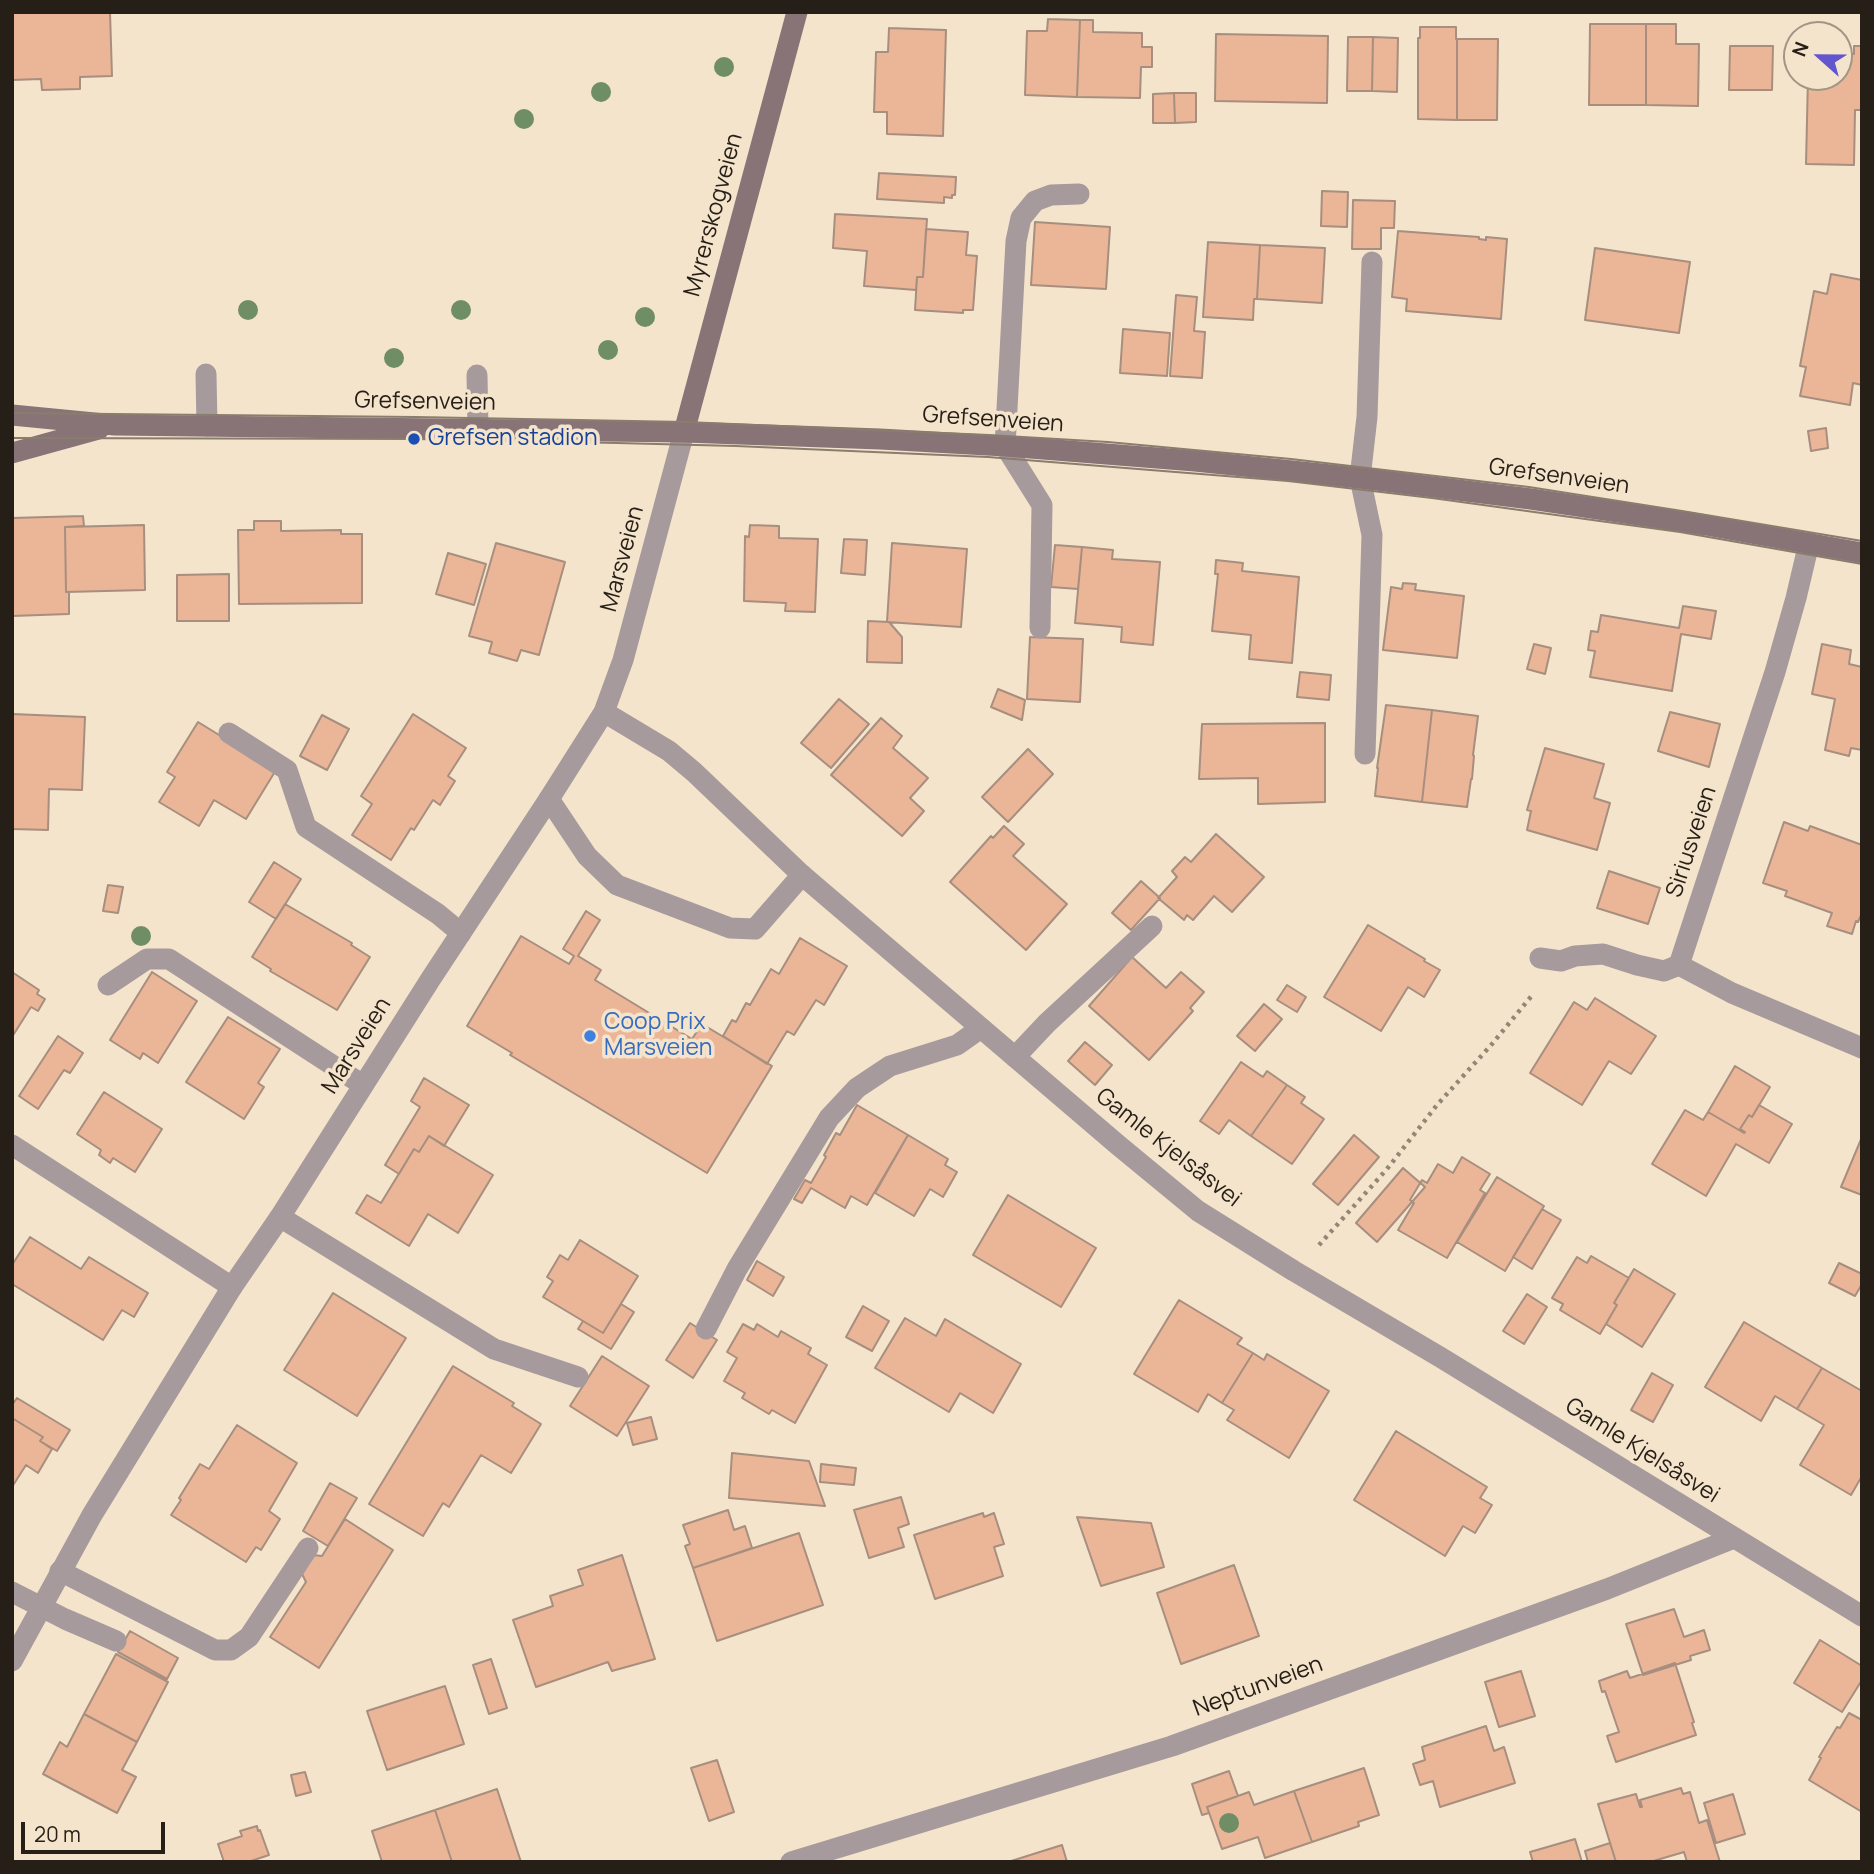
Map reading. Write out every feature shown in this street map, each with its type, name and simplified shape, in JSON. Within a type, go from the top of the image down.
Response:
[{"type":"main road","name":"Myrerskogveien","points":[[684,432],[797,12]]},
{"type":"main road","name":"Grefsenveien","points":[[12,415],[115,425],[684,432],[1005,446],[1195,461],[1531,499],[1862,553]]},
{"type":"main road","name":"Grefsenveien","points":[[12,453],[115,425]]},
{"type":"street","points":[[1040,628],[1042,505],[1005,446],[1016,241],[1021,218],[1035,201],[1051,195],[1079,194]]},
{"type":"street","points":[[1365,754],[1372,535],[1360,478],[1367,417],[1372,262]]},
{"type":"street","points":[[206,374],[207,426]]},
{"type":"street","points":[[477,375],[478,429]]},
{"type":"street","name":"Marsveien","points":[[12,1661],[121,1465],[232,1287],[280,1217],[604,712],[623,660],[684,432]]},
{"type":"street","name":"Siriusveien","points":[[1679,965],[1775,672],[1809,543]]},
{"type":"street","name":"Gamle Kjelsåsvei","points":[[604,712],[669,751],[694,772],[802,875],[1198,1211],[1294,1271],[1440,1356],[1862,1616]]},
{"type":"street","points":[[229,733],[287,770],[306,827],[438,914],[461,933]]},
{"type":"street","points":[[549,799],[587,856],[617,885],[730,928],[755,929],[802,875]]},
{"type":"street","points":[[1015,1057],[1047,1023],[1152,926]]},
{"type":"street","points":[[1540,958],[1561,961],[1575,956],[1603,954],[1664,971],[1679,965],[1732,993],[1862,1048]]},
{"type":"street","points":[[108,985],[147,959],[169,959],[363,1085]]},
{"type":"street","points":[[706,1329],[737,1269],[829,1118],[857,1088],[890,1066],[957,1045],[981,1028]]},
{"type":"street","points":[[12,1145],[232,1287]]},
{"type":"street","points":[[280,1217],[494,1349],[578,1377]]},
{"type":"street","name":"Neptunveien","points":[[791,1862],[1172,1745],[1594,1593],[1734,1538]]},
{"type":"street","points":[[60,1571],[215,1650],[231,1650],[249,1637],[308,1548]]},
{"type":"street","points":[[12,1592],[116,1642]]},
{"type":"path","points":[[1294,1271],[1387,1169],[1437,1105],[1536,990]]},
{"type":"building","points":[[12,12],[110,12],[112,76],[80,77],[80,89],[42,90],[41,79],[12,80]]},
{"type":"building","points":[[1048,19],[1080,20],[1077,97],[1025,95],[1027,31],[1047,31]]},
{"type":"building","points":[[1080,20],[1093,20],[1093,32],[1142,33],[1142,47],[1152,47],[1152,67],[1141,67],[1140,98],[1077,97]]},
{"type":"building","points":[[1590,24],[1646,24],[1646,105],[1589,105]]},
{"type":"building","points":[[1646,24],[1676,24],[1676,44],[1699,44],[1698,106],[1646,105]]},
{"type":"building","points":[[1420,27],[1456,27],[1457,120],[1418,119]]},
{"type":"building","points":[[889,28],[946,30],[943,136],[887,134],[887,112],[874,112],[876,52],[888,52]]},
{"type":"building","points":[[1216,34],[1328,36],[1327,103],[1215,101]]},
{"type":"building","points":[[1348,37],[1373,37],[1372,91],[1347,91]]},
{"type":"building","points":[[1373,37],[1398,38],[1397,92],[1372,91]]},
{"type":"building","points":[[1457,39],[1498,39],[1497,120],[1457,120]]},
{"type":"building","points":[[1730,46],[1773,46],[1772,90],[1729,90]]},
{"type":"building","points":[[1854,46],[1862,46],[1862,110],[1855,110],[1854,165],[1806,164],[1808,91],[1853,91]]},
{"type":"building","points":[[1174,93],[1196,93],[1196,122],[1175,123]]},
{"type":"building","points":[[1174,93],[1175,123],[1153,123],[1153,94]]},
{"type":"building","points":[[879,173],[956,177],[955,195],[952,195],[952,198],[944,197],[944,203],[877,199]]},
{"type":"building","points":[[1322,191],[1348,192],[1347,227],[1321,226]]},
{"type":"building","points":[[1353,200],[1395,201],[1394,228],[1381,228],[1381,249],[1352,249]]},
{"type":"building","points":[[835,214],[927,219],[923,277],[917,277],[916,290],[864,286],[867,251],[833,248]]},
{"type":"building","points":[[1035,222],[1110,227],[1106,289],[1031,285]]},
{"type":"building","points":[[926,229],[968,232],[966,255],[977,256],[973,310],[963,310],[963,313],[915,310],[917,277],[923,277]]},
{"type":"building","points":[[1398,231],[1479,237],[1486,240],[1486,237],[1507,239],[1501,319],[1406,311],[1407,299],[1392,297]]},
{"type":"building","points":[[1208,242],[1260,245],[1253,320],[1203,317]]},
{"type":"building","points":[[1260,245],[1325,248],[1322,303],[1257,299]]},
{"type":"building","points":[[1595,248],[1690,262],[1679,333],[1585,320]]},
{"type":"building","points":[[1831,274],[1862,280],[1862,385],[1853,383],[1850,405],[1800,396],[1806,367],[1800,366],[1814,291],[1827,294]]},
{"type":"building","points":[[1176,295],[1197,297],[1194,331],[1205,332],[1202,378],[1170,376]]},
{"type":"building","points":[[1123,329],[1170,333],[1167,376],[1120,373]]},
{"type":"building","points":[[1826,428],[1828,448],[1811,451],[1808,431]]},
{"type":"building","points":[[83,516],[84,526],[65,527],[69,614],[12,616],[12,518]]},
{"type":"building","points":[[254,521],[281,521],[281,531],[341,530],[341,534],[362,534],[362,603],[239,604],[238,530],[254,530]]},
{"type":"building","points":[[144,525],[145,590],[66,592],[65,527]]},
{"type":"building","points":[[750,525],[779,526],[779,538],[818,539],[815,612],[785,611],[786,603],[744,601],[745,536],[749,537]]},
{"type":"building","points":[[844,539],[867,540],[865,575],[841,573]]},
{"type":"building","points":[[496,543],[565,562],[539,655],[521,650],[517,661],[489,653],[492,642],[469,636]]},
{"type":"building","points":[[892,543],[967,549],[961,627],[887,622]]},
{"type":"building","points":[[1055,545],[1082,547],[1078,589],[1051,587]]},
{"type":"building","points":[[1082,547],[1113,550],[1112,559],[1160,562],[1153,645],[1121,642],[1122,627],[1075,623]]},
{"type":"building","points":[[448,553],[486,564],[474,605],[436,594]]},
{"type":"building","points":[[1216,560],[1243,563],[1242,571],[1299,577],[1292,663],[1249,659],[1251,635],[1212,631],[1218,574],[1215,574]]},
{"type":"building","points":[[229,574],[229,621],[177,621],[177,575]]},
{"type":"building","points":[[1403,583],[1416,584],[1415,590],[1464,596],[1457,658],[1383,650],[1391,587],[1402,589]]},
{"type":"building","points":[[1683,606],[1716,611],[1711,639],[1681,634],[1672,691],[1590,677],[1595,651],[1588,650],[1591,631],[1598,632],[1601,615],[1679,628]]},
{"type":"building","points":[[868,621],[889,622],[902,637],[902,663],[867,662]]},
{"type":"building","points":[[1030,637],[1083,639],[1080,702],[1027,699]]},
{"type":"building","points":[[1534,644],[1551,648],[1545,674],[1527,669]]},
{"type":"building","points":[[1822,644],[1851,650],[1849,664],[1862,667],[1862,750],[1851,748],[1849,756],[1825,750],[1835,699],[1812,694]]},
{"type":"building","points":[[1300,672],[1331,675],[1329,700],[1297,697]]},
{"type":"building","points":[[998,689],[1025,700],[1022,720],[991,707]]},
{"type":"building","points":[[839,699],[869,724],[831,768],[801,743]]},
{"type":"building","points":[[1386,705],[1432,710],[1422,802],[1375,796]]},
{"type":"building","points":[[1432,710],[1478,716],[1467,807],[1422,802]]},
{"type":"building","points":[[1670,712],[1720,724],[1709,767],[1658,751]]},
{"type":"building","points":[[12,714],[85,717],[82,790],[49,789],[48,830],[12,829]]},
{"type":"building","points":[[413,714],[466,748],[448,776],[455,781],[440,805],[433,800],[391,860],[352,835],[372,804],[361,796]]},
{"type":"building","points":[[322,715],[349,729],[327,770],[300,756]]},
{"type":"building","points":[[881,718],[902,736],[893,748],[928,778],[910,798],[924,811],[902,836],[831,775]]},
{"type":"building","points":[[198,722],[276,770],[246,819],[214,800],[199,826],[159,802],[175,777],[167,772]]},
{"type":"building","points":[[1325,723],[1325,802],[1258,804],[1258,778],[1199,779],[1202,724]]},
{"type":"building","points":[[1545,748],[1604,764],[1594,798],[1610,803],[1597,850],[1527,830],[1531,811],[1527,810]]},
{"type":"building","points":[[1028,749],[1053,774],[1008,822],[982,797]]},
{"type":"building","points":[[1784,822],[1808,831],[1810,826],[1862,845],[1862,913],[1852,934],[1827,926],[1832,913],[1785,896],[1787,891],[1763,883]]},
{"type":"building","points":[[1004,826],[1024,844],[1013,856],[1067,904],[1026,950],[950,882],[991,836],[993,838]]},
{"type":"building","points":[[1216,834],[1264,877],[1232,912],[1214,896],[1193,920],[1187,915],[1184,920],[1158,898],[1177,877],[1172,871],[1185,857],[1191,862]]},
{"type":"building","points":[[274,862],[301,879],[276,919],[249,902]]},
{"type":"building","points":[[1609,871],[1660,888],[1648,924],[1597,908]]},
{"type":"building","points":[[1141,881],[1160,898],[1131,930],[1112,913]]},
{"type":"building","points":[[108,885],[123,887],[118,913],[103,911]]},
{"type":"building","points":[[285,904],[352,943],[351,945],[370,957],[337,1010],[270,971],[271,969],[252,957]]},
{"type":"building","points":[[586,911],[600,920],[578,956],[601,970],[595,980],[692,1039],[702,1024],[772,1066],[707,1173],[510,1055],[512,1053],[467,1026],[521,936],[569,964],[574,956],[563,949]]},
{"type":"building","points":[[1368,925],[1440,970],[1424,997],[1408,987],[1381,1031],[1324,997]]},
{"type":"building","points":[[800,938],[847,966],[824,1005],[816,1000],[794,1035],[787,1031],[767,1064],[723,1036],[732,1020],[736,1022],[746,1003],[750,1005],[771,969],[779,974]]},
{"type":"building","points":[[1132,957],[1166,988],[1181,972],[1204,992],[1190,1008],[1193,1011],[1149,1060],[1089,1006]]},
{"type":"building","points":[[12,972],[39,990],[37,994],[45,999],[38,1011],[31,1007],[12,1037]]},
{"type":"building","points":[[152,972],[197,1001],[158,1063],[143,1053],[140,1059],[110,1040]]},
{"type":"building","points":[[1287,985],[1306,997],[1297,1012],[1277,1000]]},
{"type":"building","points":[[1595,998],[1656,1036],[1631,1074],[1609,1061],[1582,1105],[1530,1073],[1574,1002],[1587,1010]]},
{"type":"building","points":[[1264,1004],[1282,1019],[1255,1051],[1237,1036]]},
{"type":"building","points":[[228,1017],[280,1049],[258,1083],[264,1087],[244,1119],[186,1082]]},
{"type":"building","points":[[58,1036],[83,1053],[70,1073],[64,1070],[38,1109],[19,1096]]},
{"type":"building","points":[[1085,1042],[1112,1065],[1095,1085],[1068,1061]]},
{"type":"building","points":[[1241,1062],[1263,1077],[1267,1071],[1287,1085],[1251,1136],[1229,1120],[1219,1134],[1200,1121]]},
{"type":"building","points":[[1735,1066],[1770,1087],[1752,1117],[1749,1115],[1740,1129],[1744,1133],[1708,1112]]},
{"type":"building","points":[[424,1078],[469,1105],[444,1146],[429,1136],[419,1152],[414,1149],[399,1174],[385,1165],[420,1107],[411,1101]]},
{"type":"building","points":[[1287,1085],[1305,1097],[1301,1103],[1324,1119],[1292,1164],[1251,1136]]},
{"type":"building","points":[[104,1092],[162,1129],[135,1172],[113,1158],[110,1163],[99,1155],[101,1150],[77,1134]]},
{"type":"building","points":[[857,1105],[908,1135],[867,1205],[851,1196],[845,1208],[811,1188],[802,1203],[794,1199],[805,1180],[811,1183],[836,1133],[840,1135]]},
{"type":"building","points":[[1759,1105],[1792,1124],[1769,1163],[1736,1144],[1706,1196],[1652,1164],[1685,1110],[1703,1120],[1708,1112],[1744,1133],[1740,1129]]},
{"type":"building","points":[[908,1135],[948,1159],[945,1165],[957,1172],[943,1197],[930,1189],[914,1216],[875,1193]]},
{"type":"building","points":[[1354,1135],[1379,1157],[1338,1205],[1313,1184]]},
{"type":"building","points":[[429,1136],[493,1175],[458,1233],[428,1214],[409,1246],[356,1213],[367,1195],[381,1203],[414,1149],[419,1152]]},
{"type":"building","points":[[1862,1137],[1862,1195],[1841,1187]]},
{"type":"building","points":[[1462,1157],[1490,1174],[1480,1190],[1485,1193],[1447,1258],[1398,1230],[1414,1203],[1410,1200],[1422,1180],[1427,1183],[1438,1164],[1453,1173]]},
{"type":"building","points":[[1403,1168],[1425,1187],[1377,1242],[1356,1223]]},
{"type":"building","points":[[1497,1177],[1544,1206],[1505,1271],[1457,1242]]},
{"type":"building","points":[[1008,1195],[1096,1248],[1061,1307],[973,1255]]},
{"type":"building","points":[[1542,1209],[1561,1220],[1532,1269],[1513,1257]]},
{"type":"building","points":[[30,1237],[81,1269],[89,1257],[148,1293],[134,1317],[122,1310],[103,1340],[12,1284],[12,1265]]},
{"type":"building","points":[[580,1240],[638,1276],[603,1333],[543,1297],[553,1281],[547,1277],[560,1255],[568,1260]]},
{"type":"building","points":[[1591,1256],[1629,1278],[1600,1334],[1560,1310],[1563,1304],[1552,1298],[1577,1257],[1587,1263]]},
{"type":"building","points":[[757,1261],[784,1277],[773,1296],[747,1280]]},
{"type":"building","points":[[1839,1263],[1862,1274],[1862,1284],[1855,1296],[1829,1283]]},
{"type":"building","points":[[1634,1269],[1675,1294],[1642,1347],[1606,1324],[1617,1305],[1614,1303]]},
{"type":"building","points":[[333,1293],[406,1338],[357,1416],[284,1370]]},
{"type":"building","points":[[1527,1294],[1547,1307],[1524,1344],[1503,1331]]},
{"type":"building","points":[[1179,1300],[1242,1338],[1237,1344],[1253,1353],[1222,1403],[1208,1394],[1198,1412],[1134,1374]]},
{"type":"building","points":[[621,1304],[634,1312],[611,1349],[578,1329],[583,1321],[603,1333]]},
{"type":"building","points":[[863,1306],[889,1321],[872,1351],[846,1337]]},
{"type":"building","points":[[905,1318],[936,1336],[945,1319],[1021,1364],[993,1413],[960,1393],[949,1412],[875,1368]]},
{"type":"building","points":[[1744,1322],[1822,1368],[1797,1409],[1775,1396],[1761,1421],[1705,1387]]},
{"type":"building","points":[[690,1323],[717,1340],[693,1378],[666,1360]]},
{"type":"building","points":[[743,1324],[754,1330],[757,1324],[778,1337],[781,1331],[811,1348],[808,1354],[827,1365],[795,1423],[772,1410],[769,1414],[742,1398],[745,1393],[724,1381],[737,1358],[727,1352]]},
{"type":"building","points":[[1253,1353],[1264,1360],[1267,1354],[1329,1391],[1289,1458],[1227,1420],[1234,1410],[1222,1403]]},
{"type":"building","points":[[602,1356],[649,1386],[617,1436],[570,1406]]},
{"type":"building","points":[[453,1366],[514,1403],[512,1406],[541,1424],[511,1473],[481,1455],[449,1507],[443,1503],[423,1536],[369,1504]]},
{"type":"building","points":[[1822,1368],[1862,1391],[1862,1476],[1851,1495],[1800,1465],[1824,1425],[1797,1409]]},
{"type":"building","points":[[1652,1373],[1673,1385],[1653,1422],[1631,1410]]},
{"type":"building","points":[[17,1398],[70,1430],[57,1451],[40,1441],[43,1437],[12,1418],[12,1405]]},
{"type":"building","points":[[651,1417],[657,1439],[633,1445],[627,1423]]},
{"type":"building","points":[[12,1418],[43,1437],[40,1441],[52,1449],[38,1473],[26,1465],[12,1487]]},
{"type":"building","points":[[237,1425],[297,1463],[269,1511],[280,1519],[261,1550],[256,1547],[246,1562],[171,1515],[200,1464],[209,1469]]},
{"type":"building","points":[[1396,1431],[1487,1487],[1480,1498],[1492,1505],[1475,1533],[1463,1526],[1445,1556],[1354,1500]]},
{"type":"building","points":[[732,1453],[809,1461],[825,1506],[729,1498]]},
{"type":"building","points":[[821,1464],[856,1468],[854,1485],[820,1482]]},
{"type":"building","points":[[330,1483],[357,1498],[328,1546],[303,1531]]},
{"type":"building","points":[[901,1497],[909,1524],[898,1528],[904,1547],[869,1558],[854,1510]]},
{"type":"building","points":[[728,1510],[734,1530],[745,1526],[752,1548],[693,1568],[685,1546],[690,1544],[683,1525]]},
{"type":"building","points":[[983,1513],[984,1517],[994,1513],[1004,1544],[994,1547],[1003,1576],[935,1599],[914,1535]]},
{"type":"building","points":[[1077,1517],[1151,1523],[1164,1567],[1101,1586]]},
{"type":"building","points":[[345,1519],[393,1550],[319,1668],[270,1637],[306,1582],[302,1574],[313,1555],[322,1556]]},
{"type":"building","points":[[799,1533],[823,1605],[717,1641],[693,1568]]},
{"type":"building","points":[[622,1555],[655,1659],[612,1671],[608,1662],[536,1687],[513,1620],[553,1606],[550,1596],[583,1585],[578,1570]]},
{"type":"building","points":[[1234,1565],[1259,1636],[1181,1664],[1157,1593]]},
{"type":"building","points":[[1674,1609],[1684,1637],[1704,1630],[1710,1650],[1690,1656],[1691,1660],[1643,1675],[1626,1624]]},
{"type":"building","points":[[130,1631],[178,1658],[167,1679],[118,1652]]},
{"type":"building","points":[[1820,1640],[1862,1666],[1862,1680],[1842,1712],[1794,1683]]},
{"type":"building","points":[[116,1654],[168,1682],[137,1742],[84,1714]]},
{"type":"building","points":[[491,1659],[507,1708],[489,1714],[473,1665]]},
{"type":"building","points":[[1675,1663],[1696,1735],[1616,1762],[1607,1736],[1619,1732],[1599,1681],[1627,1671],[1630,1678]]},
{"type":"building","points":[[1521,1671],[1535,1716],[1499,1727],[1485,1682]]},
{"type":"building","points":[[445,1686],[464,1744],[387,1770],[367,1711]]},
{"type":"building","points":[[1849,1713],[1862,1720],[1862,1812],[1809,1780],[1821,1758],[1819,1757]]},
{"type":"building","points":[[84,1714],[137,1742],[122,1770],[136,1777],[117,1813],[43,1774],[60,1742],[67,1747]]},
{"type":"building","points":[[1486,1726],[1494,1751],[1504,1747],[1515,1783],[1440,1807],[1433,1781],[1420,1785],[1413,1764],[1425,1760],[1422,1747]]},
{"type":"building","points":[[717,1760],[734,1812],[709,1821],[691,1768]]},
{"type":"building","points":[[1364,1768],[1379,1815],[1358,1822],[1359,1826],[1312,1842],[1294,1791]]},
{"type":"building","points":[[1229,1771],[1238,1796],[1207,1807],[1209,1813],[1202,1815],[1192,1784]]},
{"type":"building","points":[[305,1772],[311,1792],[296,1796],[291,1775]]},
{"type":"building","points":[[1681,1788],[1683,1794],[1690,1792],[1699,1823],[1707,1820],[1720,1862],[1687,1862],[1684,1852],[1650,1862],[1616,1862],[1598,1804],[1636,1794],[1642,1807],[1640,1800]]},
{"type":"building","points":[[497,1789],[521,1862],[452,1862],[435,1810]]},
{"type":"building","points":[[1294,1791],[1312,1842],[1265,1858],[1258,1837],[1222,1849],[1207,1807],[1249,1792],[1254,1805]]},
{"type":"building","points":[[1733,1794],[1745,1834],[1716,1843],[1704,1803]]},
{"type":"building","points":[[435,1810],[452,1862],[382,1862],[372,1831]]},
{"type":"building","points":[[257,1826],[269,1855],[248,1862],[224,1862],[218,1844],[242,1836],[240,1831]]},
{"type":"building","points":[[1575,1839],[1582,1862],[1533,1862],[1530,1852]]},
{"type":"building","points":[[1610,1843],[1616,1862],[1588,1862],[1585,1851]]},
{"type":"building","points":[[1062,1845],[1067,1862],[1008,1862]]},
{"type":"tram line","points":[[12,413],[686,422],[1108,442],[1291,459],[1529,487],[1862,541]]},
{"type":"tram line","points":[[12,438],[414,439],[736,446],[988,457],[1288,481],[1432,498],[1680,532],[1862,564]]},
{"type":"place","name":"Grefsen stadion","points":[[414,439]]},
{"type":"place","name":"Coop Prix Marsveien","points":[[590,1036]]}]
